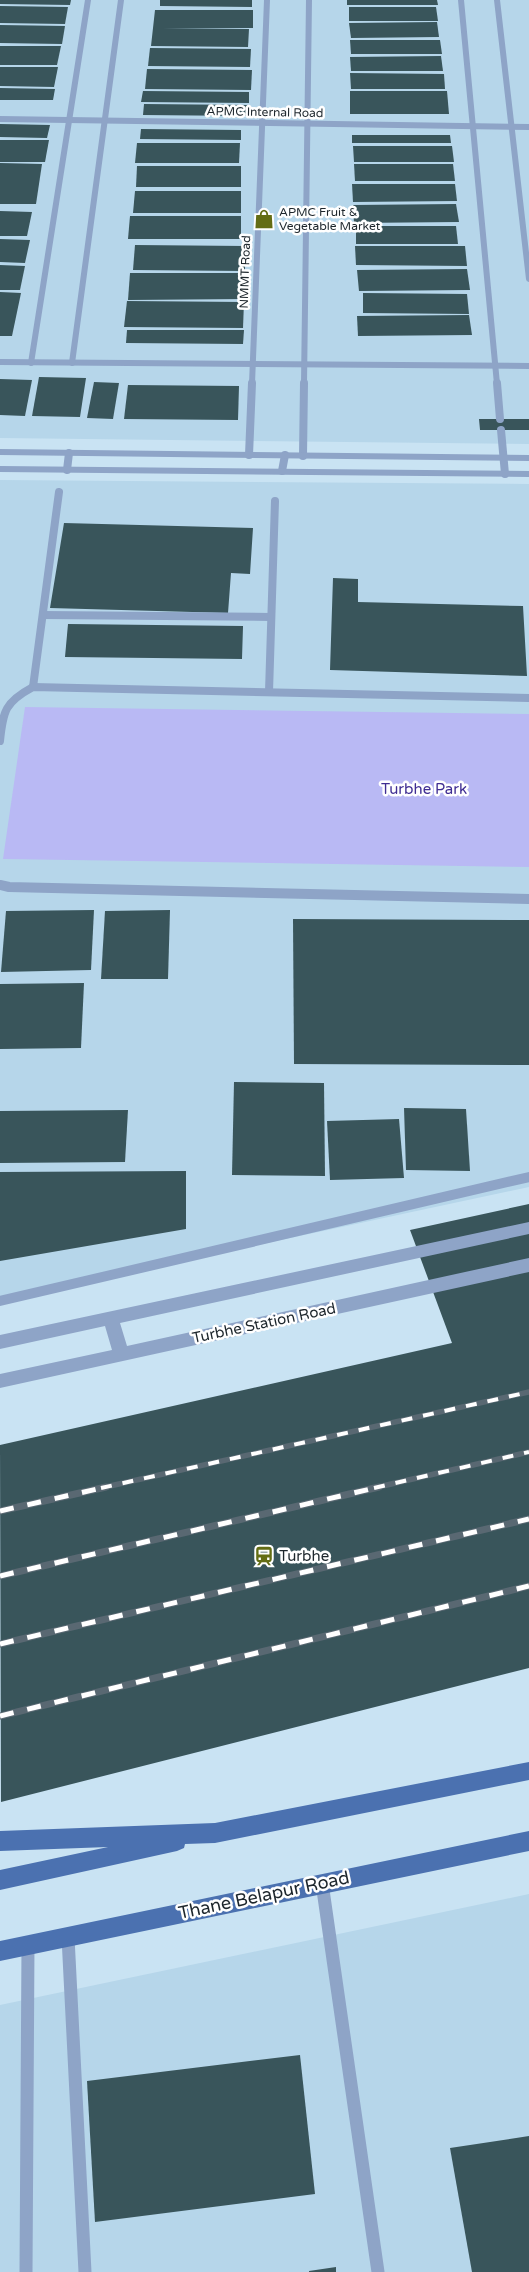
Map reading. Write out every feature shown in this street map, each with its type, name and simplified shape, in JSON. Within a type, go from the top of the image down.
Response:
[{"type":"main road","points":[[0,1880],[215,1833],[529,1771]]},
{"type":"main road","points":[[0,1841],[215,1833]]},
{"type":"main road","name":"Thane Belapur Road","points":[[0,1951],[529,1841]]},
{"type":"street","points":[[0,452],[529,458]]},
{"type":"street","points":[[0,469],[529,474]]},
{"type":"street","points":[[0,1342],[529,1228]]},
{"type":"street","name":"Turbhe Station Road","points":[[0,1381],[529,1265]]},
{"type":"street","points":[[112,1318],[121,1354]]},
{"type":"lane","points":[[31,363],[88,0]]},
{"type":"lane","points":[[72,363],[121,0]]},
{"type":"lane","name":"NMMT Road","points":[[249,455],[267,0]]},
{"type":"lane","points":[[302,456],[309,0]]},
{"type":"lane","points":[[460,0],[500,419]]},
{"type":"lane","points":[[497,0],[529,279]]},
{"type":"lane","name":"APMC Internal Road","points":[[0,119],[529,127]]},
{"type":"lane","points":[[0,362],[529,366]]},
{"type":"lane","points":[[501,430],[505,474]]},
{"type":"lane","points":[[67,470],[69,453]]},
{"type":"lane","points":[[282,471],[285,455]]},
{"type":"lane","points":[[33,687],[59,492]]},
{"type":"lane","points":[[269,692],[275,501]]},
{"type":"lane","points":[[43,614],[271,617]]},
{"type":"lane","points":[[0,741],[4,709],[16,696],[33,687],[529,698]]},
{"type":"lane","points":[[0,885],[9,887],[529,899]]},
{"type":"lane","points":[[0,1301],[529,1177]]},
{"type":"lane","points":[[322,1883],[378,2272]]},
{"type":"lane","points":[[68,1937],[85,2272]]},
{"type":"lane","points":[[26,2272],[28,1945]]},
{"type":"shaded area","name":"APMC Fruit & Vegetable Market","points":[[0,0],[529,0],[529,444],[0,438]]},
{"type":"shaded area","points":[[0,480],[529,484],[529,1187],[0,1300]]},
{"type":"shaded area","points":[[529,1894],[529,2272],[0,2272],[0,2005]]},
{"type":"green space","name":"Turbhe Park","points":[[25,707],[529,714],[529,867],[3,859]]},
{"type":"building","points":[[0,0],[71,0],[70,5],[0,4]]},
{"type":"building","points":[[160,0],[252,0],[252,7],[160,6]]},
{"type":"building","points":[[347,0],[437,0],[438,5],[347,5]]},
{"type":"building","points":[[0,6],[68,7],[65,24],[0,23]]},
{"type":"building","points":[[349,7],[436,7],[438,21],[349,21]]},
{"type":"building","points":[[155,10],[253,10],[253,28],[163,28],[249,29],[248,47],[151,46]]},
{"type":"building","points":[[437,22],[439,37],[351,38],[349,23]]},
{"type":"building","points":[[0,25],[65,26],[62,44],[0,43]]},
{"type":"building","points":[[350,40],[440,40],[442,54],[351,54]]},
{"type":"building","points":[[0,46],[61,46],[57,65],[0,65]]},
{"type":"building","points":[[150,48],[251,49],[250,67],[148,66]]},
{"type":"building","points":[[441,56],[443,71],[351,71],[350,57]]},
{"type":"building","points":[[0,67],[58,67],[54,87],[0,86]]},
{"type":"building","points":[[147,69],[252,70],[251,90],[145,89]]},
{"type":"building","points":[[350,73],[444,74],[445,89],[351,89]]},
{"type":"building","points":[[0,88],[55,89],[53,100],[0,100]]},
{"type":"building","points":[[143,91],[249,92],[249,103],[141,102]]},
{"type":"building","points":[[350,91],[447,91],[449,114],[350,114]]},
{"type":"building","points":[[144,104],[249,105],[248,116],[143,115]]},
{"type":"building","points":[[0,124],[50,125],[47,138],[0,137]]},
{"type":"building","points":[[141,129],[241,130],[241,140],[140,139]]},
{"type":"building","points":[[352,135],[450,135],[451,143],[352,143]]},
{"type":"building","points":[[0,140],[49,140],[45,162],[0,162]]},
{"type":"building","points":[[137,143],[240,143],[239,163],[135,163]]},
{"type":"building","points":[[353,146],[452,146],[454,162],[354,162]]},
{"type":"building","points":[[0,163],[42,164],[36,204],[0,204]]},
{"type":"building","points":[[354,164],[453,164],[455,181],[355,181]]},
{"type":"building","points":[[137,166],[241,166],[241,187],[136,187]]},
{"type":"building","points":[[352,184],[455,184],[457,201],[353,202]]},
{"type":"building","points":[[135,191],[241,191],[241,213],[133,213]]},
{"type":"building","points":[[456,204],[459,222],[354,223],[353,205]]},
{"type":"building","points":[[0,211],[32,212],[27,236],[0,236]]},
{"type":"building","points":[[130,216],[241,216],[241,239],[128,239]]},
{"type":"building","points":[[356,226],[456,226],[458,244],[356,244]]},
{"type":"building","points":[[0,239],[30,240],[25,263],[0,262]]},
{"type":"building","points":[[135,245],[245,246],[245,271],[133,270]]},
{"type":"building","points":[[355,246],[465,246],[467,266],[356,265]]},
{"type":"building","points":[[0,265],[25,266],[20,290],[0,290]]},
{"type":"building","points":[[467,269],[470,290],[359,291],[357,270]]},
{"type":"building","points":[[130,273],[246,273],[246,299],[128,300]]},
{"type":"building","points":[[0,292],[21,293],[12,336],[0,336]]},
{"type":"building","points":[[363,293],[467,294],[469,314],[363,313]]},
{"type":"building","points":[[127,301],[244,302],[243,328],[124,327]]},
{"type":"building","points":[[469,315],[472,335],[358,336],[357,316]]},
{"type":"building","points":[[127,330],[244,330],[243,344],[126,343]]},
{"type":"building","points":[[39,377],[86,378],[80,417],[32,416]]},
{"type":"building","points":[[0,379],[32,380],[25,416],[0,415]]},
{"type":"building","points":[[94,382],[119,383],[113,419],[87,418]]},
{"type":"building","points":[[128,385],[239,386],[238,420],[124,419]]},
{"type":"building","points":[[479,419],[529,419],[529,430],[480,430]]},
{"type":"building","points":[[64,523],[253,528],[250,574],[231,573],[228,613],[50,608]]},
{"type":"building","points":[[333,578],[358,579],[358,602],[523,606],[527,676],[330,670]]},
{"type":"building","points":[[68,624],[243,626],[242,659],[65,657]]},
{"type":"building","points":[[94,910],[91,970],[1,972],[6,911]]},
{"type":"building","points":[[170,910],[168,979],[101,979],[105,911]]},
{"type":"building","points":[[293,919],[529,920],[529,1065],[294,1064]]},
{"type":"building","points":[[84,983],[81,1048],[0,1049],[0,984]]},
{"type":"building","points":[[234,1082],[324,1083],[325,1176],[232,1175]]},
{"type":"building","points":[[404,1108],[466,1109],[470,1171],[406,1170]]},
{"type":"building","points":[[128,1110],[125,1162],[0,1163],[0,1111]]},
{"type":"building","points":[[399,1119],[404,1178],[330,1180],[327,1121]]},
{"type":"building","points":[[186,1171],[186,1229],[0,1261],[0,1172]]},
{"type":"building","name":"Turbhe","points":[[529,1204],[529,1668],[1,1802],[0,1445],[452,1343],[410,1230]]},
{"type":"building","points":[[300,2055],[315,2194],[95,2222],[87,2081]]},
{"type":"building","points":[[529,2136],[529,2272],[472,2272],[450,2148]]},
{"type":"building","points":[[336,2267],[336,2272],[309,2272],[309,2271]]},
{"type":"railway","points":[[101,1488],[529,1392]]},
{"type":"railway","points":[[374,1488],[529,1452]]},
{"type":"railway","points":[[0,1511],[106,1487]]},
{"type":"railway","points":[[0,1576],[379,1487]]},
{"type":"railway","points":[[0,1644],[529,1519]]},
{"type":"railway","points":[[0,1716],[529,1586]]},
{"type":"place","name":"APMC Fruit & Vegetable Market","points":[[264,219]]},
{"type":"place","name":"Turbhe","points":[[264,1556]]}]
